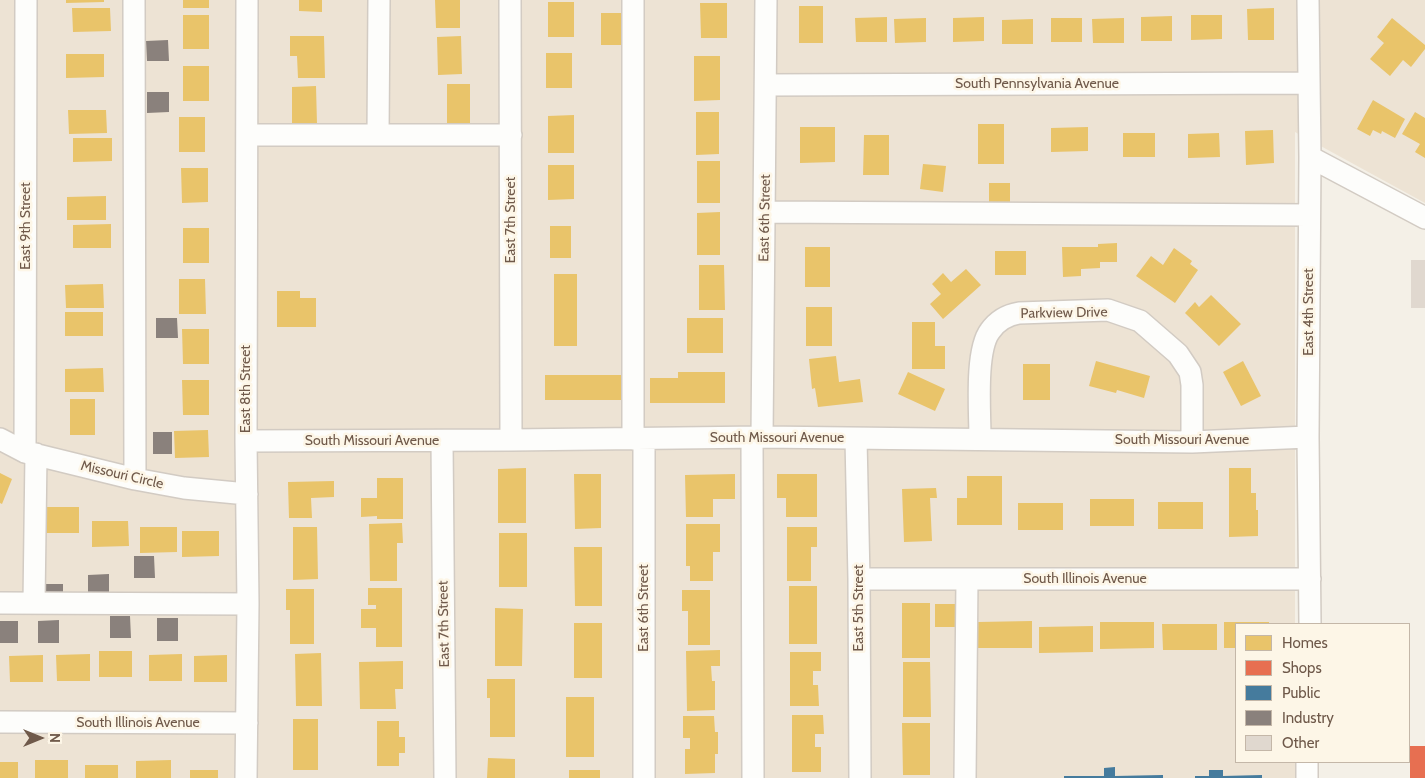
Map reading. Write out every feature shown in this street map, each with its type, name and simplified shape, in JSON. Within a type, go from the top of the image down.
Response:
[{"type":"street","name":"East 9th Street","points":[[26,0],[34,603]]},
{"type":"street","points":[[134,0],[135,479]]},
{"type":"street","name":"East 8th Street","points":[[246,778],[248,604],[246,441],[247,0]]},
{"type":"street","points":[[378,135],[379,0]]},
{"type":"street","name":"East 7th Street","points":[[510,0],[511,440]]},
{"type":"street","name":"East 6th Street","points":[[633,0],[644,778]]},
{"type":"street","name":"East 6th Street","points":[[753,778],[757,437],[765,212],[766,0]]},
{"type":"street","name":"East 4th Street","points":[[1308,0],[1310,623]]},
{"type":"street","name":"South Pennsylvania Avenue","points":[[766,84],[1308,83]]},
{"type":"street","points":[[246,135],[511,135]]},
{"type":"street","points":[[1310,157],[1425,218]]},
{"type":"street","points":[[765,212],[1309,215]]},
{"type":"street","name":"Parkview Drive","points":[[980,438],[981,361],[989,331],[1008,315],[1019,313],[1108,310],[1140,321],[1178,354],[1190,372],[1192,385],[1192,442]]},
{"type":"street","name":"South Missouri Avenue","points":[[246,441],[442,441],[757,437],[856,439],[980,438],[1192,442],[1308,437]]},
{"type":"street","name":"Missouri Circle","points":[[0,439],[31,453],[135,479],[184,488],[247,494]]},
{"type":"street","name":"East 5th Street","points":[[856,439],[860,778]]},
{"type":"street","name":"East 7th Street","points":[[442,441],[445,778]]},
{"type":"street","name":"South Illinois Avenue","points":[[859,579],[1310,579]]},
{"type":"street","points":[[965,778],[967,580]]},
{"type":"street","points":[[0,603],[248,604]]},
{"type":"street","name":"South Illinois Avenue","points":[[0,722],[246,724]]},
{"type":"street","points":[[1307,763],[1307,778]]},
{"type":"shaded area","points":[[0,0],[1425,0],[1425,203],[1295,132],[1295,623],[1235,623],[1235,763],[1295,763],[1295,778],[0,778]]},
{"type":"building: Homes","points":[[66,0],[104,0],[104,2],[66,3]]},
{"type":"building: Homes","points":[[183,0],[209,0],[209,8],[183,8]]},
{"type":"building: Homes","points":[[299,0],[322,0],[322,12],[299,11]]},
{"type":"building: Homes","points":[[435,0],[460,0],[460,28],[436,28]]},
{"type":"building: Homes","points":[[548,2],[574,2],[574,37],[548,37]]},
{"type":"building: Homes","points":[[700,3],[727,3],[727,38],[701,38]]},
{"type":"building: Homes","points":[[799,6],[823,6],[823,43],[799,43]]},
{"type":"building: Homes","points":[[72,8],[110,8],[111,31],[73,32]]},
{"type":"building: Homes","points":[[1274,8],[1274,40],[1248,40],[1247,9]]},
{"type":"building: Homes","points":[[601,13],[625,13],[625,45],[601,45]]},
{"type":"building: Homes","points":[[183,15],[209,15],[209,49],[183,49]]},
{"type":"building: Homes","points":[[1191,15],[1222,15],[1222,39],[1191,40]]},
{"type":"building: Homes","points":[[1172,16],[1172,41],[1141,41],[1141,17]]},
{"type":"building: Homes","points":[[887,17],[887,42],[856,42],[855,18]]},
{"type":"building: Homes","points":[[984,17],[984,41],[953,42],[953,18]]},
{"type":"building: Homes","points":[[926,18],[926,42],[895,43],[894,19]]},
{"type":"building: Homes","points":[[1051,18],[1082,18],[1082,42],[1051,42]]},
{"type":"building: Homes","points":[[1124,18],[1124,43],[1093,43],[1092,19]]},
{"type":"building: Homes","points":[[1392,18],[1425,45],[1425,49],[1411,67],[1403,60],[1390,76],[1370,59],[1384,43],[1377,37]]},
{"type":"building: Homes","points":[[1033,19],[1033,44],[1002,44],[1002,20]]},
{"type":"building: Homes","points":[[290,36],[324,36],[325,78],[298,78],[297,56],[290,56]]},
{"type":"building: Homes","points":[[461,36],[462,74],[438,75],[437,37]]},
{"type":"building: Homes","points":[[546,53],[572,53],[572,88],[546,88]]},
{"type":"building: Homes","points":[[66,54],[104,54],[104,77],[66,78]]},
{"type":"building: Homes","points":[[694,56],[720,56],[720,100],[694,101]]},
{"type":"building: Homes","points":[[183,66],[209,66],[209,101],[183,101]]},
{"type":"building: Homes","points":[[447,84],[470,84],[470,126],[447,126]]},
{"type":"building: Homes","points":[[316,86],[317,124],[292,125],[292,87]]},
{"type":"building: Homes","points":[[1373,100],[1405,119],[1395,138],[1382,131],[1381,134],[1373,130],[1370,136],[1357,129]]},
{"type":"building: Homes","points":[[68,110],[106,110],[107,133],[69,134]]},
{"type":"building: Homes","points":[[696,112],[719,112],[719,154],[696,155]]},
{"type":"building: Homes","points":[[1415,112],[1425,118],[1425,158],[1415,152],[1420,144],[1402,134]]},
{"type":"building: Homes","points":[[574,115],[574,153],[548,153],[548,116]]},
{"type":"building: Homes","points":[[179,117],[205,117],[205,152],[179,152]]},
{"type":"building: Homes","points":[[978,124],[1004,124],[1004,164],[978,164]]},
{"type":"building: Homes","points":[[800,127],[835,127],[835,162],[800,163]]},
{"type":"building: Homes","points":[[1088,127],[1088,151],[1051,152],[1051,128]]},
{"type":"building: Homes","points":[[1273,130],[1274,163],[1246,165],[1245,131]]},
{"type":"building: Homes","points":[[1123,133],[1155,133],[1155,157],[1123,157]]},
{"type":"building: Homes","points":[[1219,133],[1220,157],[1188,158],[1188,134]]},
{"type":"building: Homes","points":[[864,135],[889,135],[889,175],[863,175]]},
{"type":"building: Homes","points":[[73,138],[112,138],[112,161],[73,162]]},
{"type":"building: Homes","points":[[697,161],[720,161],[720,203],[697,203]]},
{"type":"building: Homes","points":[[923,164],[946,166],[943,192],[920,189]]},
{"type":"building: Homes","points":[[548,165],[574,165],[574,199],[548,200]]},
{"type":"building: Homes","points":[[181,168],[208,168],[208,202],[182,203]]},
{"type":"building: Homes","points":[[989,183],[1010,183],[1010,205],[989,205]]},
{"type":"building: Homes","points":[[106,196],[106,220],[67,220],[67,197]]},
{"type":"building: Homes","points":[[720,212],[720,255],[697,255],[697,213]]},
{"type":"building: Homes","points":[[111,224],[111,248],[73,248],[73,225]]},
{"type":"building: Homes","points":[[550,226],[571,226],[571,258],[550,258]]},
{"type":"building: Homes","points":[[183,228],[209,228],[209,263],[183,263]]},
{"type":"building: Homes","points":[[1117,243],[1117,262],[1100,262],[1100,268],[1081,269],[1081,276],[1063,277],[1062,247],[1098,247],[1098,244]]},
{"type":"building: Homes","points":[[805,247],[830,247],[830,287],[805,287]]},
{"type":"building: Homes","points":[[1174,248],[1192,261],[1190,264],[1198,270],[1175,303],[1136,276],[1151,256],[1163,265]]},
{"type":"building: Homes","points":[[995,251],[1026,251],[1026,275],[995,275]]},
{"type":"building: Homes","points":[[699,265],[724,265],[725,310],[699,310]]},
{"type":"building: Homes","points":[[966,269],[981,285],[943,319],[930,304],[941,294],[932,284],[943,273],[951,282]]},
{"type":"building: Homes","points":[[554,274],[577,274],[577,346],[554,346]]},
{"type":"building: Homes","points":[[179,279],[205,279],[206,314],[179,314]]},
{"type":"building: Homes","points":[[103,284],[104,308],[66,308],[65,285]]},
{"type":"building: Homes","points":[[277,291],[300,291],[300,298],[316,298],[316,327],[277,327]]},
{"type":"building: Homes","points":[[1211,295],[1241,324],[1219,346],[1185,313],[1195,302],[1199,307]]},
{"type":"building: Homes","points":[[806,307],[832,307],[832,346],[806,346]]},
{"type":"building: Homes","points":[[65,312],[103,312],[103,336],[65,336]]},
{"type":"building: Homes","points":[[687,318],[723,318],[723,353],[687,353]]},
{"type":"building: Homes","points":[[912,322],[935,322],[935,346],[945,346],[945,369],[912,369]]},
{"type":"building: Homes","points":[[182,329],[209,329],[209,364],[183,364]]},
{"type":"building: Homes","points":[[836,356],[839,382],[860,379],[863,402],[818,407],[815,388],[812,389],[809,359]]},
{"type":"building: Homes","points":[[1096,361],[1150,376],[1144,398],[1117,390],[1116,393],[1089,386]]},
{"type":"building: Homes","points":[[1243,361],[1261,396],[1241,406],[1223,372]]},
{"type":"building: Homes","points":[[1023,364],[1050,364],[1050,400],[1023,400]]},
{"type":"building: Homes","points":[[103,368],[104,392],[65,392],[65,369]]},
{"type":"building: Homes","points":[[678,372],[725,372],[725,403],[650,403],[650,378],[678,378]]},
{"type":"building: Homes","points":[[908,372],[945,389],[935,411],[898,394]]},
{"type":"building: Homes","points":[[545,375],[624,375],[624,400],[545,400]]},
{"type":"building: Homes","points":[[182,380],[209,380],[209,415],[183,415]]},
{"type":"building: Homes","points":[[70,399],[95,399],[95,435],[70,435]]},
{"type":"building: Homes","points":[[208,430],[209,457],[175,458],[174,431]]},
{"type":"building: Homes","points":[[526,468],[526,523],[498,523],[498,469]]},
{"type":"building: Homes","points":[[1229,468],[1251,468],[1251,493],[1256,493],[1256,510],[1258,510],[1258,536],[1229,537]]},
{"type":"building: Homes","points":[[0,473],[12,479],[2,504],[0,503]]},
{"type":"building: Homes","points":[[574,474],[601,474],[601,528],[575,529]]},
{"type":"building: Homes","points":[[735,474],[735,499],[713,499],[713,517],[686,517],[685,475]]},
{"type":"building: Homes","points":[[777,474],[817,474],[817,517],[786,517],[786,498],[777,498]]},
{"type":"building: Homes","points":[[967,476],[1002,476],[1002,525],[957,525],[957,498],[967,498]]},
{"type":"building: Homes","points":[[377,478],[403,478],[403,519],[377,519],[377,516],[361,517],[361,498],[377,498]]},
{"type":"building: Homes","points":[[334,481],[334,497],[311,498],[312,518],[289,518],[288,482]]},
{"type":"building: Homes","points":[[936,488],[937,498],[930,498],[932,541],[904,542],[902,489]]},
{"type":"building: Homes","points":[[1090,499],[1134,499],[1134,526],[1090,526]]},
{"type":"building: Homes","points":[[1158,502],[1203,502],[1203,529],[1158,529]]},
{"type":"building: Homes","points":[[1018,503],[1063,503],[1063,530],[1018,530]]},
{"type":"building: Homes","points":[[42,507],[79,507],[79,533],[42,533]]},
{"type":"building: Homes","points":[[92,521],[128,521],[129,546],[92,547]]},
{"type":"building: Homes","points":[[402,523],[403,543],[397,543],[397,581],[370,581],[369,524]]},
{"type":"building: Homes","points":[[686,524],[720,524],[720,552],[713,552],[713,581],[690,581],[690,566],[686,566]]},
{"type":"building: Homes","points":[[140,527],[177,527],[177,552],[140,553]]},
{"type":"building: Homes","points":[[293,527],[317,527],[318,579],[293,580]]},
{"type":"building: Homes","points":[[787,527],[817,527],[817,547],[811,547],[811,581],[787,581]]},
{"type":"building: Homes","points":[[182,531],[219,531],[219,556],[182,557]]},
{"type":"building: Homes","points":[[499,533],[527,533],[527,587],[499,587]]},
{"type":"building: Homes","points":[[574,547],[602,547],[602,606],[575,606]]},
{"type":"building: Homes","points":[[789,586],[817,586],[817,644],[789,644]]},
{"type":"building: Homes","points":[[368,588],[402,588],[402,647],[376,647],[376,628],[361,628],[361,609],[376,609],[376,605],[368,605]]},
{"type":"building: Homes","points":[[286,589],[314,589],[314,644],[290,644],[290,610],[286,610]]},
{"type":"building: Homes","points":[[682,590],[710,590],[710,645],[688,645],[688,611],[682,611]]},
{"type":"building: Homes","points":[[902,603],[930,603],[930,658],[902,658]]},
{"type":"building: Homes","points":[[935,604],[957,604],[957,627],[935,627]]},
{"type":"building: Homes","points":[[495,608],[523,609],[522,666],[495,666]]},
{"type":"building: Homes","points":[[1032,621],[1032,648],[978,648],[978,622]]},
{"type":"building: Homes","points":[[1100,622],[1154,622],[1154,648],[1100,649]]},
{"type":"building: Homes","points":[[1224,622],[1269,622],[1235,623],[1235,648],[1224,648]]},
{"type":"building: Homes","points":[[574,623],[602,623],[602,678],[574,678]]},
{"type":"building: Homes","points":[[1162,624],[1217,624],[1217,650],[1163,650]]},
{"type":"building: Homes","points":[[1093,626],[1093,652],[1039,653],[1039,627]]},
{"type":"building: Homes","points":[[720,650],[720,666],[711,666],[712,681],[715,681],[715,710],[687,711],[686,651]]},
{"type":"building: Homes","points":[[99,651],[132,651],[132,677],[99,677]]},
{"type":"building: Homes","points":[[790,652],[821,652],[821,671],[813,671],[813,685],[818,685],[819,706],[790,706]]},
{"type":"building: Homes","points":[[321,653],[322,706],[296,706],[295,654]]},
{"type":"building: Homes","points":[[90,654],[90,681],[57,681],[56,655]]},
{"type":"building: Homes","points":[[182,654],[182,681],[149,681],[149,655]]},
{"type":"building: Homes","points":[[43,655],[43,682],[10,682],[9,656]]},
{"type":"building: Homes","points":[[227,655],[227,682],[194,682],[194,656]]},
{"type":"building: Homes","points":[[403,661],[403,689],[395,689],[396,709],[360,709],[359,662]]},
{"type":"building: Homes","points":[[903,662],[930,662],[931,717],[903,717]]},
{"type":"building: Homes","points":[[487,679],[515,679],[515,737],[490,737],[490,698],[487,698]]},
{"type":"building: Homes","points":[[566,697],[594,697],[594,757],[566,757]]},
{"type":"building: Homes","points":[[792,715],[823,715],[824,734],[815,734],[815,747],[821,747],[821,772],[792,772]]},
{"type":"building: Homes","points":[[683,716],[714,716],[715,732],[718,732],[718,754],[715,754],[715,773],[685,774],[685,749],[690,749],[690,738],[683,738]]},
{"type":"building: Homes","points":[[293,719],[318,719],[318,770],[293,770]]},
{"type":"building: Homes","points":[[377,721],[399,721],[399,737],[405,737],[405,753],[399,753],[399,766],[377,766]]},
{"type":"building: Homes","points":[[902,723],[930,723],[930,775],[903,775]]},
{"type":"building: Homes","points":[[488,758],[515,759],[515,778],[487,778]]},
{"type":"building: Homes","points":[[35,760],[68,760],[68,778],[35,778]]},
{"type":"building: Homes","points":[[171,760],[171,778],[136,778],[136,761]]},
{"type":"building: Homes","points":[[0,762],[18,762],[18,778],[0,778]]},
{"type":"building: Homes","points":[[85,765],[118,765],[118,778],[85,778]]},
{"type":"building: Homes","points":[[190,770],[218,770],[218,778],[190,778]]},
{"type":"building: Homes","points":[[569,770],[600,770],[600,778],[569,778]]},
{"type":"building: Shops","points":[[1410,746],[1425,746],[1425,778],[1410,778]]},
{"type":"building: Public","points":[[1115,767],[1115,776],[1163,775],[1163,778],[1064,778],[1064,776],[1104,776],[1104,768]]},
{"type":"building: Public","points":[[1209,770],[1223,770],[1223,776],[1262,775],[1262,778],[1195,778],[1195,776],[1209,776]]},
{"type":"building: Industry","points":[[168,40],[169,61],[147,61],[146,41]]},
{"type":"building: Industry","points":[[147,92],[169,92],[169,112],[147,113]]},
{"type":"building: Industry","points":[[156,318],[177,318],[178,338],[156,338]]},
{"type":"building: Industry","points":[[153,432],[172,432],[172,454],[153,454]]},
{"type":"building: Industry","points":[[134,556],[154,556],[155,578],[134,578]]},
{"type":"building: Industry","points":[[109,574],[109,597],[88,597],[88,575]]},
{"type":"building: Industry","points":[[42,584],[63,584],[63,598],[42,599]]},
{"type":"building: Industry","points":[[110,616],[130,616],[131,638],[110,638]]},
{"type":"building: Industry","points":[[157,618],[178,618],[178,641],[157,641]]},
{"type":"building: Industry","points":[[59,620],[59,643],[38,643],[38,621]]},
{"type":"building: Industry","points":[[0,621],[18,621],[18,643],[0,643]]},
{"type":"building: Other","points":[[1411,260],[1425,260],[1425,308],[1411,308]]}]
